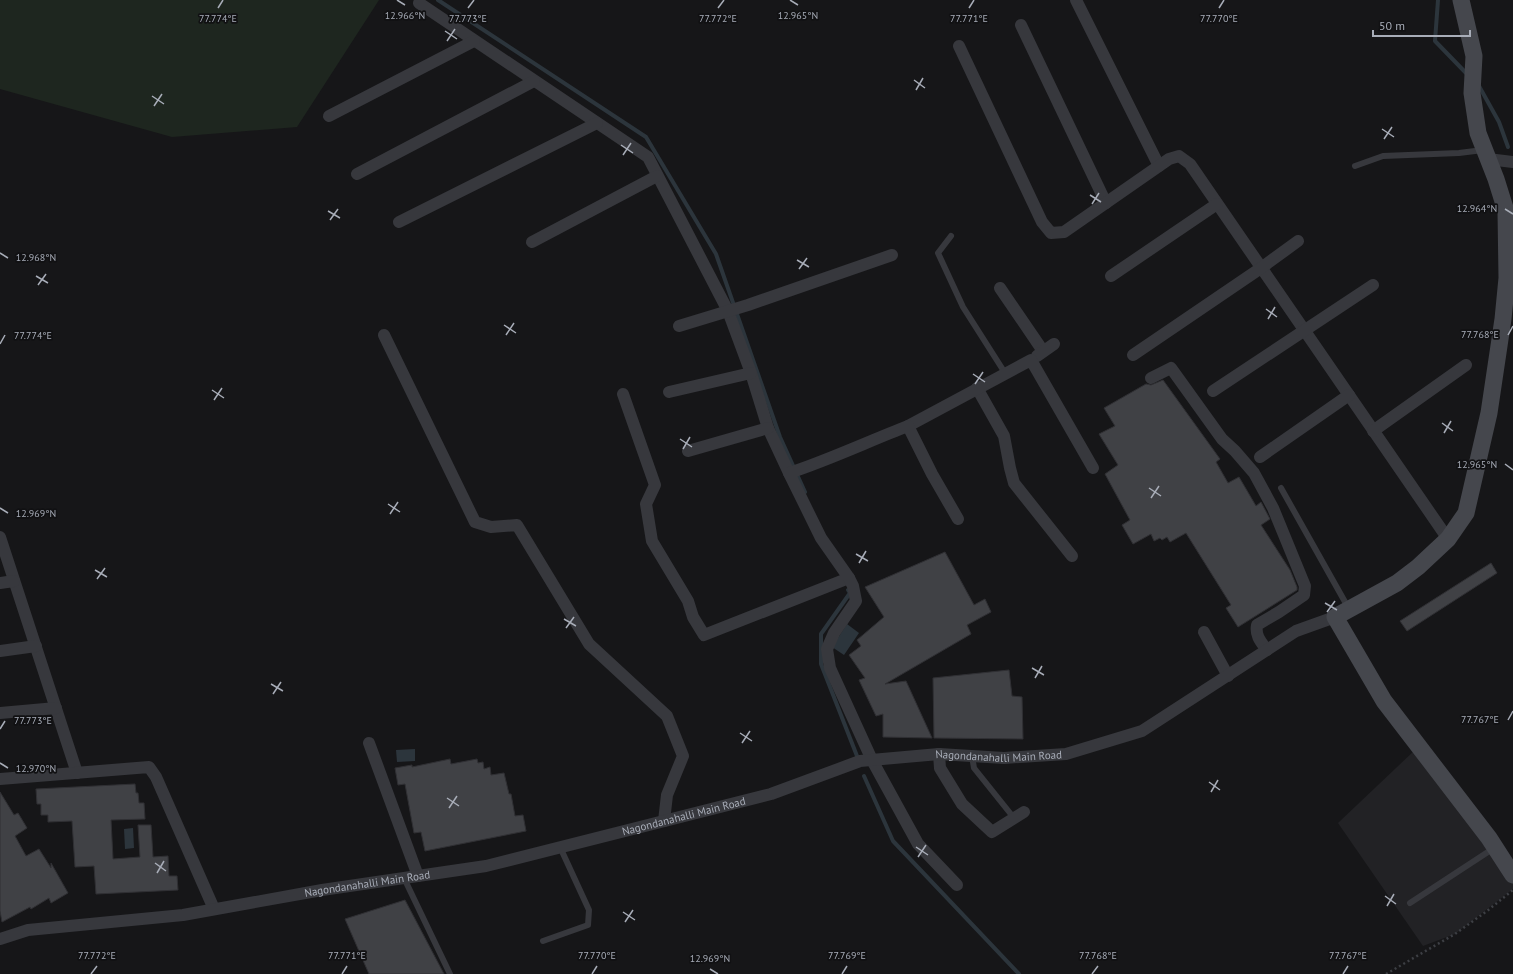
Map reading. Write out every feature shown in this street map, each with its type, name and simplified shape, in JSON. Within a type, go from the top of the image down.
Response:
[{"type":"street","points":[[1076,0],[1158,166]]},
{"type":"street","points":[[1461,0],[1474,56],[1472,93],[1478,133],[1487,154],[1506,211],[1507,278],[1503,319],[1489,413],[1466,513],[1448,539],[1418,567],[1397,583],[1342,613],[1384,701],[1495,848],[1513,875]]},
{"type":"street","points":[[419,3],[648,158],[728,311],[751,373],[768,428],[789,473],[821,538],[853,586],[856,601],[834,632],[828,649],[830,668],[872,760],[918,844],[957,885]]},
{"type":"street","points":[[1021,25],[1106,203]]},
{"type":"street","points":[[329,116],[474,41]]},
{"type":"street","points":[[959,46],[1042,222],[1051,233],[1064,232],[1169,159],[1179,156],[1190,164],[1448,539]]},
{"type":"street","points":[[357,174],[534,81]]},
{"type":"street","points":[[398,222],[597,123]]},
{"type":"street","points":[[1487,154],[1513,162]]},
{"type":"street","points":[[532,242],[657,176]]},
{"type":"street","points":[[1111,276],[1218,204]]},
{"type":"street","points":[[1133,355],[1262,268],[1298,241]]},
{"type":"street","points":[[679,326],[728,311],[892,255]]},
{"type":"street","points":[[1213,390],[1373,285]]},
{"type":"street","points":[[1000,288],[1043,351]]},
{"type":"street","points":[[384,335],[475,522],[492,527],[517,525],[589,644],[667,716],[683,756],[667,795],[664,821]]},
{"type":"street","points":[[789,473],[812,466],[832,456],[908,426],[1031,360],[1054,344]]},
{"type":"street","points":[[1031,360],[1093,468]]},
{"type":"street","points":[[1373,431],[1466,365]]},
{"type":"street","points":[[1151,378],[1171,368],[1222,439],[1235,451],[1254,473],[1273,508],[1305,586],[1304,595],[1298,600],[1257,625],[1257,637],[1266,650]]},
{"type":"street","points":[[669,392],[751,373]]},
{"type":"street","points":[[977,388],[1004,436],[1014,483],[1072,556]]},
{"type":"street","points":[[623,394],[655,485],[646,504],[652,541],[688,601],[693,617],[704,635],[849,578]]},
{"type":"street","points":[[1260,457],[1349,395]]},
{"type":"street","points":[[908,426],[932,474],[958,519]]},
{"type":"street","points":[[688,451],[768,428]]},
{"type":"street","points":[[0,537],[77,773]]},
{"type":"street","points":[[0,584],[14,581]]},
{"type":"street","name":"Nagondanahalli Main Road","points":[[0,939],[28,930],[183,915],[322,890],[486,866],[771,794],[860,761],[940,754],[1004,758],[1066,754],[1142,731],[1296,631],[1342,613]]},
{"type":"street","points":[[1204,632],[1228,676]]},
{"type":"street","points":[[0,651],[36,646]]},
{"type":"street","points":[[0,713],[56,708]]},
{"type":"street","points":[[369,743],[418,876]]},
{"type":"street","points":[[940,754],[940,768],[962,804],[992,832],[1019,815]]},
{"type":"street","points":[[0,779],[149,767],[156,777],[214,909]]},
{"type":"lane","points":[[1355,166],[1383,156],[1458,153],[1487,154]]},
{"type":"lane","points":[[951,236],[938,253],[963,307],[1005,373]]},
{"type":"lane","points":[[1281,488],[1342,613]]},
{"type":"lane","points":[[972,756],[974,768],[1019,815]]},
{"type":"lane","points":[[543,941],[588,925],[589,910],[560,847]]},
{"type":"lane","points":[[1410,903],[1495,848]]},
{"type":"lane","points":[[404,878],[450,974]]},
{"type":"path","points":[[1386,974],[1455,934],[1487,911],[1513,889]]},
{"type":"shaded area","points":[[0,0],[379,0],[297,127],[172,137],[0,89]]},
{"type":"shaded area","points":[[847,624],[859,633],[844,655],[832,647]]},
{"type":"shaded area","points":[[415,749],[415,761],[397,762],[396,750]]},
{"type":"shaded area","points":[[1415,750],[1513,875],[1513,889],[1455,934],[1423,946],[1338,823]]},
{"type":"shaded area","points":[[133,828],[134,848],[125,849],[124,829]]},
{"type":"building","points":[[1163,380],[1220,459],[1216,462],[1228,483],[1239,477],[1256,506],[1261,502],[1270,519],[1261,525],[1290,570],[1297,587],[1297,590],[1238,627],[1226,608],[1231,605],[1186,533],[1170,542],[1167,537],[1162,540],[1160,538],[1154,541],[1151,534],[1133,544],[1122,525],[1130,520],[1105,474],[1118,465],[1099,434],[1115,426],[1104,408],[1146,384],[1151,385]]},
{"type":"building","points":[[945,552],[974,605],[985,599],[991,612],[967,625],[971,634],[885,684],[906,681],[932,738],[883,737],[883,714],[876,716],[859,680],[865,678],[849,655],[861,646],[857,640],[884,617],[865,587]]},
{"type":"building","points":[[1491,563],[1497,573],[1407,631],[1400,621]]},
{"type":"building","points":[[1009,670],[1012,696],[1022,697],[1023,739],[934,738],[933,678]]},
{"type":"building","points":[[450,759],[451,764],[477,759],[478,763],[483,762],[484,769],[490,767],[491,775],[504,773],[509,794],[511,794],[515,816],[523,815],[526,831],[425,851],[421,832],[414,833],[405,784],[398,785],[395,768],[412,765],[412,767]]},
{"type":"building","points":[[135,784],[139,803],[144,803],[145,819],[111,820],[113,859],[140,857],[138,825],[151,825],[153,857],[168,856],[169,876],[177,876],[178,890],[96,894],[94,866],[75,867],[72,821],[48,822],[48,815],[41,815],[41,804],[37,804],[36,789]]},
{"type":"building","points":[[0,792],[14,815],[18,813],[27,828],[15,836],[26,856],[39,849],[51,868],[51,863],[68,893],[51,903],[49,898],[31,909],[30,907],[2,922],[0,911]]},
{"type":"building","points":[[405,900],[444,974],[369,974],[345,919]]},
{"type":"waterway","points":[[438,0],[646,137],[716,254],[780,437],[805,492]]},
{"type":"waterway","points":[[1438,0],[1435,41],[1466,73]]},
{"type":"waterway","points":[[1479,86],[1499,122],[1508,147]]},
{"type":"waterway","points":[[848,590],[850,593],[821,634],[821,664],[857,756]]},
{"type":"waterway","points":[[864,776],[893,841],[1019,974]]}]
